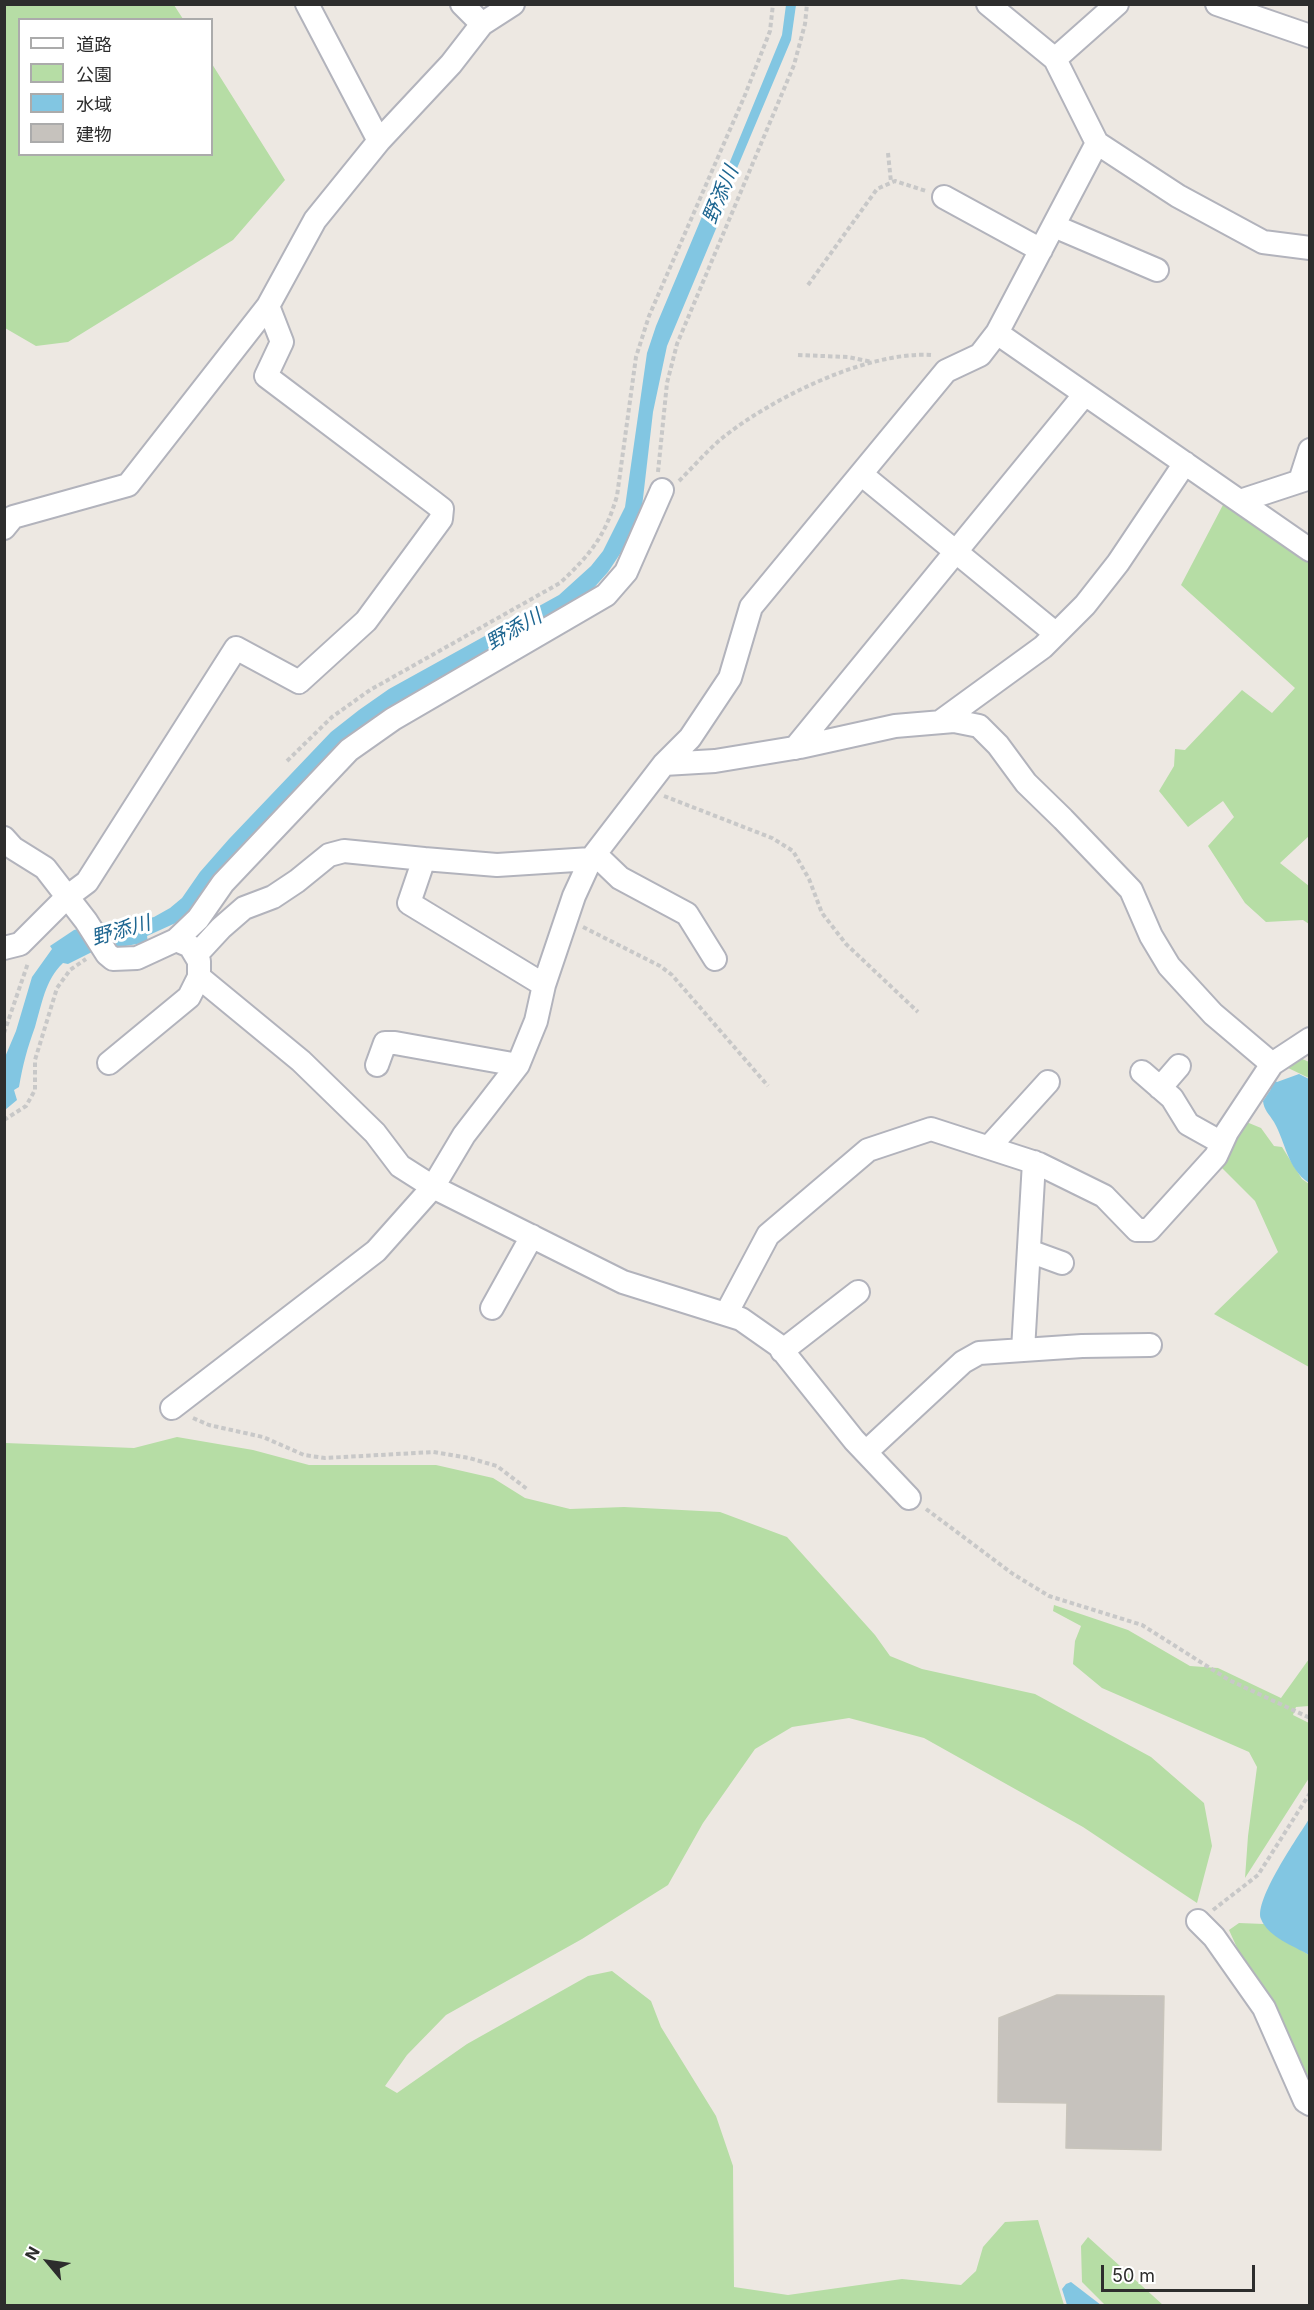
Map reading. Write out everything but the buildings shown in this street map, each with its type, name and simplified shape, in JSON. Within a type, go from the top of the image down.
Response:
[{"type":"street","points":[[307,4],[379,141]]},
{"type":"street","points":[[462,4],[482,24]]},
{"type":"street","points":[[5,519],[128,485],[268,306],[315,220],[379,141],[451,64],[482,24],[513,4]]},
{"type":"street","points":[[988,4],[1055,59],[1097,143],[1178,196],[1263,242],[1310,248]]},
{"type":"street","points":[[1055,59],[1117,4]]},
{"type":"street","points":[[1217,4],[1310,36]]},
{"type":"street","points":[[172,1408],[376,1251],[433,1187],[464,1135],[518,1065],[536,1021],[544,986],[567,919],[593,856],[664,764],[690,738],[730,678],[751,607],[946,371],[980,355],[997,333],[1097,143]]},
{"type":"street","points":[[944,197],[1041,250]]},
{"type":"street","points":[[1054,226],[1157,270]]},
{"type":"street","points":[[4,948],[20,944],[67,897],[87,882],[236,648],[299,682],[366,621],[441,519],[442,509],[266,376],[282,342],[268,306]]},
{"type":"street","points":[[997,333],[1310,550]]},
{"type":"street","points":[[795,748],[1085,394]]},
{"type":"street","points":[[1240,501],[1305,479],[1310,450]]},
{"type":"street","points":[[947,722],[1043,647],[1085,604],[1118,563],[1185,463]]},
{"type":"street","points":[[861,474],[1055,633]]},
{"type":"street","points":[[4,838],[13,848],[45,868],[113,959],[137,958],[176,940],[198,919],[223,883],[349,750],[393,719],[606,595],[626,572],[662,490]]},
{"type":"street","points":[[664,764],[716,761],[795,748],[895,726],[947,722],[978,726],[998,745],[1026,783],[1064,819],[1131,890],[1151,936],[1169,966],[1213,1014],[1272,1064]]},
{"type":"street","points":[[109,1063],[189,997],[198,966],[221,928],[244,908],[273,897],[329,855],[344,851],[497,865],[593,856],[620,878],[687,914],[715,959]]},
{"type":"street","points":[[424,859],[409,903],[544,986]]},
{"type":"street","points":[[176,940],[190,946],[198,966],[238,1007],[301,1061],[375,1133],[400,1166],[433,1187],[623,1282],[741,1319],[778,1345],[866,1452],[909,1498]]},
{"type":"street","points":[[377,1065],[376,1039],[518,1065]]},
{"type":"street","points":[[726,1314],[768,1235],[868,1150],[931,1129],[1034,1162],[1104,1196],[1137,1230],[1149,1230],[1216,1156],[1272,1064],[1304,1048]]},
{"type":"street","points":[[1160,1088],[1179,1066]]},
{"type":"street","points":[[1142,1072],[1172,1098],[1188,1124],[1222,1143]]},
{"type":"street","points":[[989,1147],[1048,1083]]},
{"type":"street","points":[[1023,1350],[1034,1162]]},
{"type":"street","points":[[492,1308],[531,1236]]},
{"type":"street","points":[[1029,1251],[1062,1263]]},
{"type":"street","points":[[782,1351],[858,1292]]},
{"type":"street","points":[[866,1452],[963,1362],[979,1353],[1082,1346],[1150,1345]]},
{"type":"street","points":[[1198,1921],[1215,1937],[1264,2008],[1305,2101],[1310,2104]]},
{"type":"path","points":[[287,760],[332,717],[370,690],[560,583],[600,540],[617,496],[636,357],[649,316],[770,31],[772,4]]},
{"type":"path","points":[[807,4],[805,24],[794,65],[677,345],[667,383],[659,460],[658,471],[662,490],[678,481],[721,440],[759,412],[852,368],[913,354],[935,356],[956,366]]},
{"type":"path","points":[[888,153],[891,183]]},
{"type":"path","points":[[808,285],[877,189],[895,181],[944,197]]},
{"type":"path","points":[[798,355],[848,357],[875,363]]},
{"type":"path","points":[[646,787],[772,838],[793,851],[809,879],[822,913],[846,944],[918,1012]]},
{"type":"path","points":[[567,919],[660,966],[672,975],[768,1086]]},
{"type":"path","points":[[4,1120],[26,1106],[35,1090],[35,1060],[57,988],[70,970],[89,957],[108,955]]},
{"type":"path","points":[[4,1034],[30,957]]},
{"type":"path","points":[[172,1408],[209,1425],[263,1437],[304,1455],[325,1458],[433,1452],[469,1458],[497,1466],[527,1489]]},
{"type":"path","points":[[909,1498],[1013,1574],[1049,1596],[1142,1625],[1229,1680],[1310,1718]]},
{"type":"path","points":[[1198,1921],[1258,1875],[1310,1793]]},
{"type":"green space","points":[[5,4],[174,5],[182,18],[18,18],[18,156],[213,156],[213,66],[285,180],[233,240],[68,342],[36,346],[5,328]]},
{"type":"green space","points":[[1224,503],[1309,563],[1309,836],[1280,863],[1309,886],[1309,924],[1303,920],[1266,922],[1245,903],[1208,846],[1234,817],[1223,801],[1188,827],[1159,791],[1174,766],[1175,749],[1185,750],[1242,690],[1272,713],[1295,688],[1181,585]]},
{"type":"green space","points":[[1296,1056],[1309,1062],[1309,1078],[1286,1067]]},
{"type":"green space","points":[[1244,1121],[1261,1128],[1274,1146],[1282,1147],[1302,1179],[1309,1184],[1309,1367],[1214,1314],[1278,1252],[1255,1201],[1222,1168]]},
{"type":"green space","points":[[177,1437],[253,1450],[309,1465],[436,1465],[493,1478],[525,1498],[570,1509],[624,1507],[720,1512],[787,1537],[875,1635],[890,1656],[922,1669],[1035,1694],[1151,1757],[1204,1803],[1212,1846],[1197,1903],[1083,1827],[924,1738],[849,1718],[792,1727],[755,1749],[703,1823],[668,1885],[582,1939],[446,2015],[407,2055],[385,2086],[397,2093],[467,2044],[588,1976],[612,1971],[651,2001],[661,2027],[716,2116],[733,2166],[734,2287],[788,2295],[902,2279],[961,2285],[976,2271],[983,2247],[1005,2222],[1038,2220],[1064,2305],[5,2305],[5,1443],[134,1448]]},
{"type":"green space","points":[[1054,1605],[1128,1630],[1190,1666],[1218,1668],[1281,1698],[1309,1659],[1309,1706],[1296,1707],[1293,1715],[1309,1723],[1309,1778],[1245,1878],[1257,1767],[1249,1752],[1102,1688],[1073,1664],[1075,1641],[1081,1626],[1053,1611]]},
{"type":"green space","points":[[1239,1923],[1264,1924],[1275,1934],[1309,1955],[1309,2079],[1273,2000],[1238,1950],[1229,1930]]},
{"type":"green space","points":[[1088,2237],[1163,2305],[1105,2305],[1082,2282],[1081,2246]]},
{"type":"water","name":"野添川","points":[[786,5],[796,5],[791,40],[727,192],[728,200],[667,346],[653,412],[642,507],[624,548],[608,572],[591,591],[403,701],[180,921],[147,936],[148,942],[92,952],[68,964],[63,963],[52,977],[45,993],[19,1087],[14,1090],[17,1100],[5,1110],[5,1057],[16,1031],[32,977],[52,949],[50,946],[74,930],[131,918],[134,922],[154,917],[170,908],[182,898],[200,872],[229,839],[331,732],[389,689],[559,595],[591,566],[603,551],[625,507],[647,353],[656,326],[714,188],[720,186],[782,35]]},
{"type":"water","points":[[1262,1073],[1277,1082],[1299,1074],[1309,1079],[1309,1183],[1291,1163],[1278,1130],[1264,1107],[1263,1101],[1271,1089]]},
{"type":"water","points":[[1309,1819],[1309,1955],[1269,1931],[1261,1919],[1261,1910],[1270,1884]]},
{"type":"water","points":[[1071,2282],[1101,2305],[1067,2305],[1062,2289]]}]
